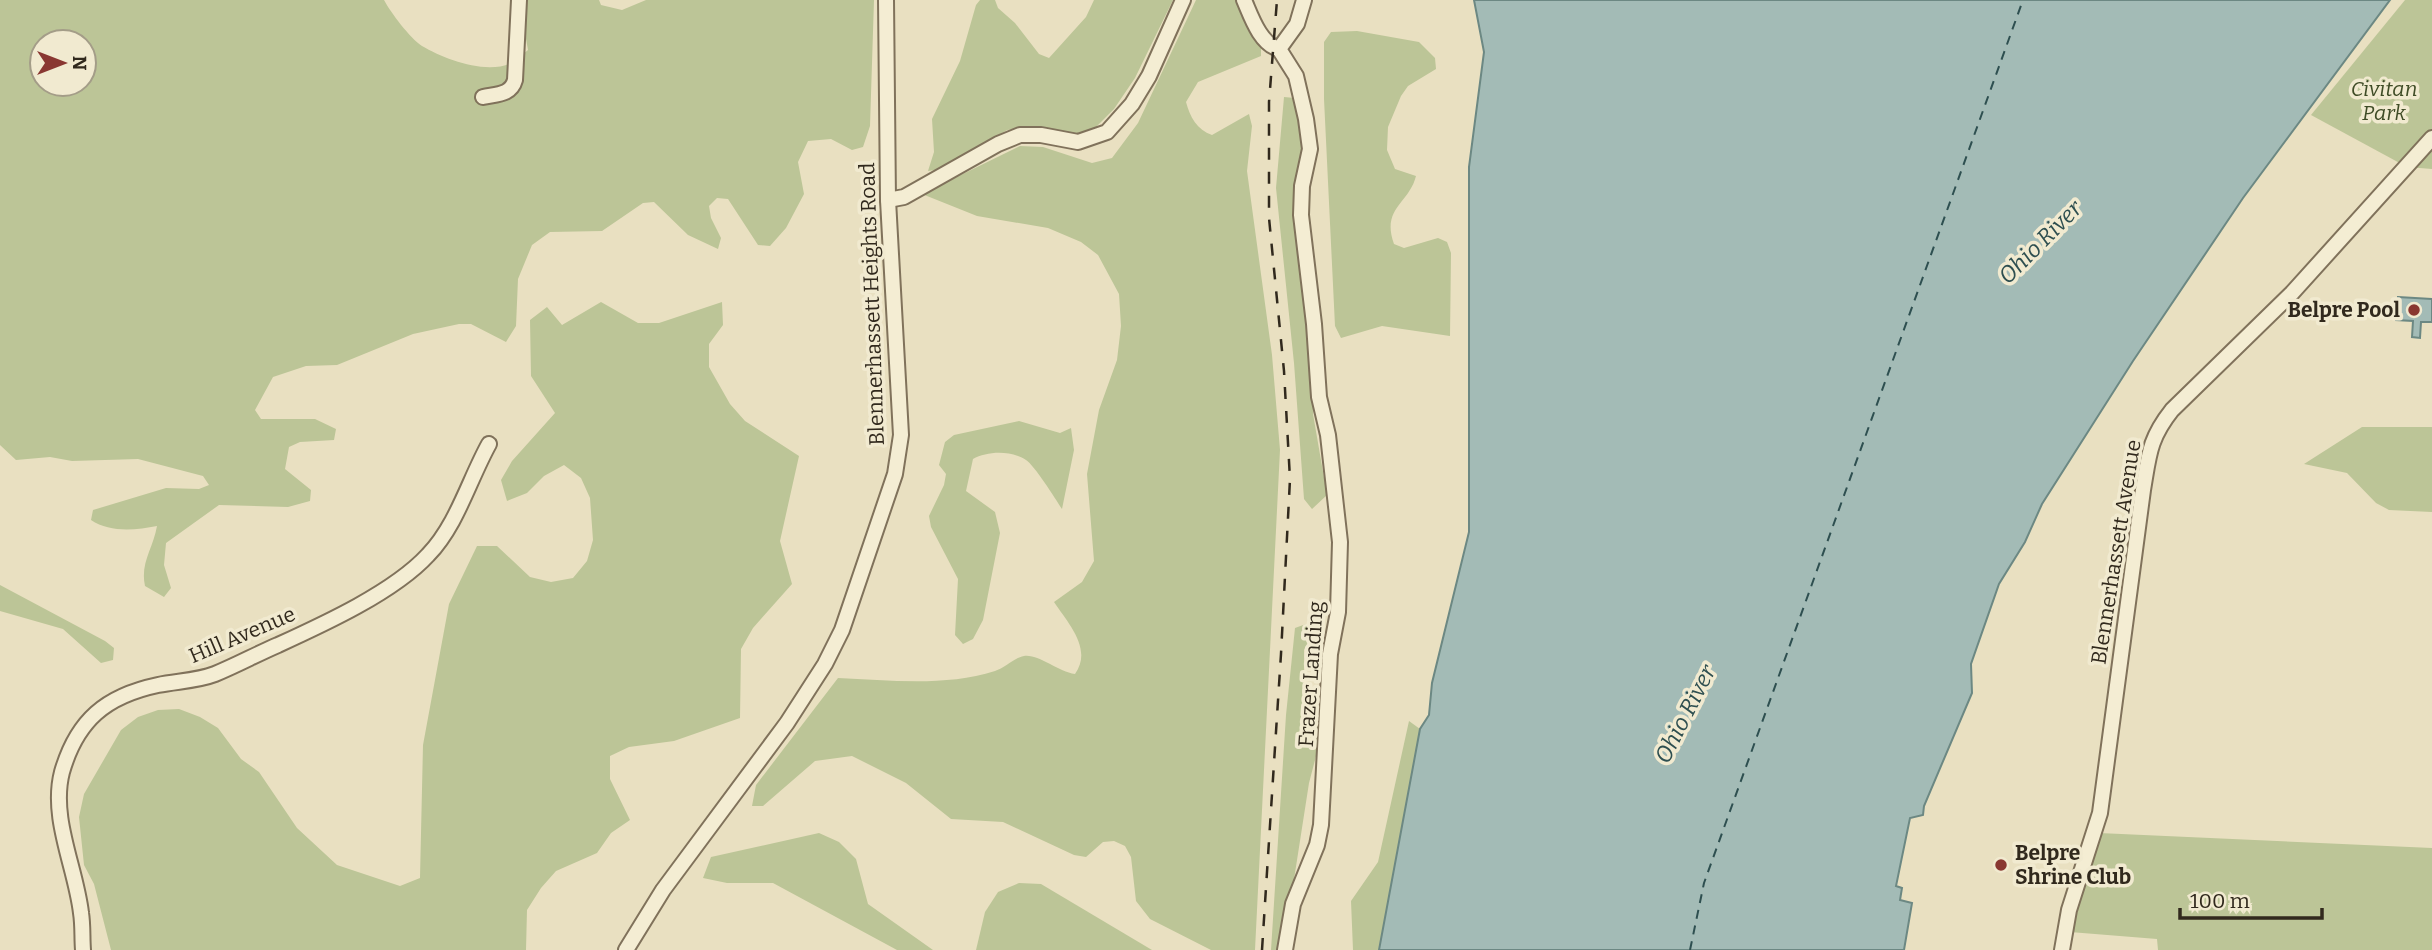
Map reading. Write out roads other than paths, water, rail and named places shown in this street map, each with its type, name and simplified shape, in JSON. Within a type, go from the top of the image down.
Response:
[{"type":"street","points":[[483,97],[509,92],[513,88],[519,0]]},
{"type":"street","name":"Blennerhassett Heights Road","points":[[626,950],[663,890],[787,723],[825,664],[842,630],[858,585],[900,453],[888,200],[886,0]]},
{"type":"street","points":[[888,200],[904,197],[998,144],[1020,135],[1041,135],[1078,142],[1107,132],[1132,104],[1149,76],[1183,0]]},
{"type":"street","name":"Frazer Landing","points":[[1244,0],[1253,22],[1273,47],[1279,49],[1296,76],[1303,97],[1310,149],[1302,186],[1301,215],[1314,324],[1319,397],[1328,435],[1340,542],[1338,612],[1330,654],[1321,825],[1317,845],[1293,904],[1285,950]]},
{"type":"street","points":[[1279,49],[1297,24],[1304,0]]},
{"type":"street","name":"Blennerhassett Avenue","points":[[2062,950],[2069,910],[2099,819],[2143,490],[2149,453],[2157,430],[2172,410],[2319,265],[2432,138]]},
{"type":"street","name":"Hill Avenue","points":[[83,950],[81,913],[63,830],[59,796],[62,774],[80,729],[94,714],[125,695],[158,685],[214,674],[334,619],[407,573],[429,555],[448,528],[489,444]]},
{"type":"water","name":"Ohio River","points":[[1474,0],[2390,0],[2243,198],[2133,361],[2042,504],[2025,542],[1999,584],[1971,664],[1972,693],[1924,806],[1923,815],[1910,818],[1896,886],[1902,888],[1900,900],[1912,903],[1904,950],[1379,950],[1420,729],[1429,715],[1432,683],[1469,532],[1469,167],[1484,52]]},
{"type":"water","name":"Belpre Pool","points":[[2398,297],[2432,299],[2432,322],[2421,322],[2420,338],[2412,337],[2413,321],[2396,320]]},
{"type":"railway","points":[[1262,950],[1290,479],[1284,371],[1269,218],[1269,102],[1277,0]]},
{"type":"place","name":"Belpre Pool","points":[[2414,310]]},
{"type":"place","name":"Belpre Shrine Club","points":[[2001,865]]},
{"type":"park label","name":"Civitan Park","points":[[2384,101]]}]
